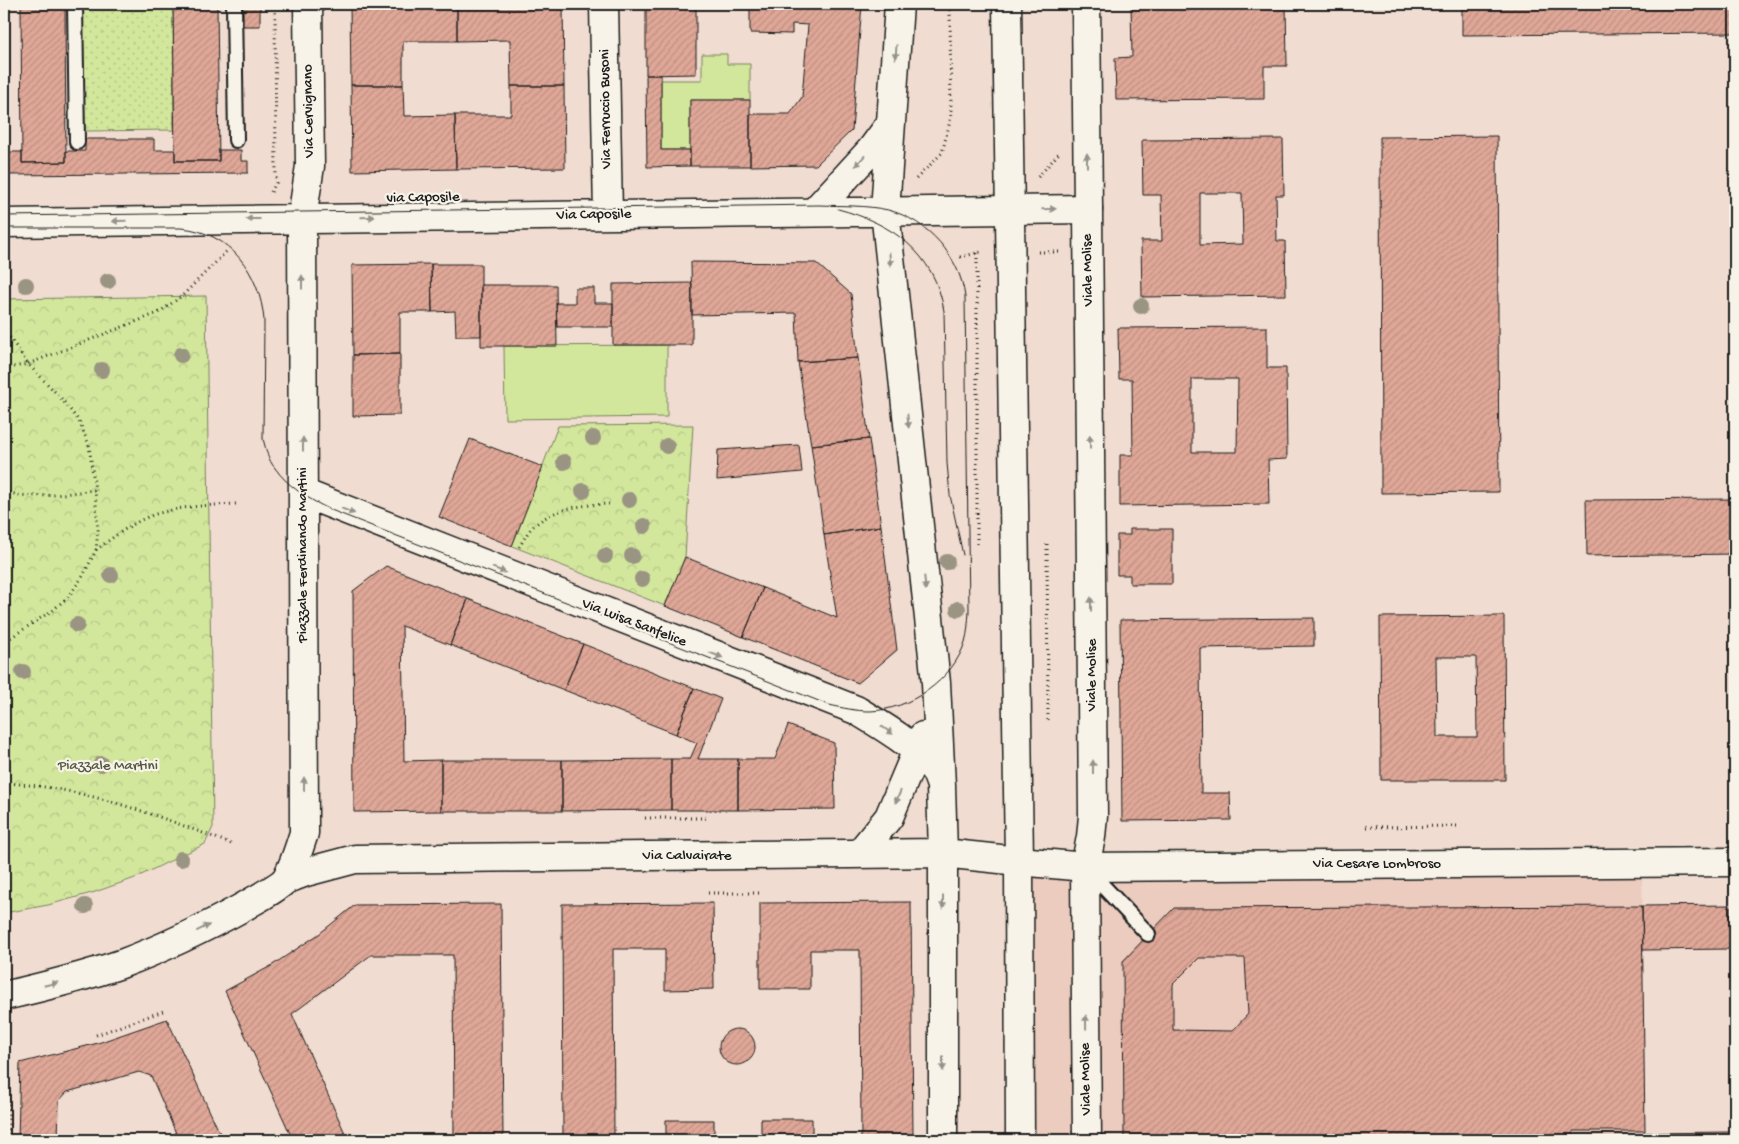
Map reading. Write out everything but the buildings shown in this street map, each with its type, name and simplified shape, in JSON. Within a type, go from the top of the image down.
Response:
[{"type":"street","name":"Via Cervignano","points":[[302,218],[310,166],[308,4]]},
{"type":"street","name":"Via Ferruccio Busoni","points":[[604,4],[608,215]]},
{"type":"street","points":[[899,4],[885,211],[936,683],[942,786],[943,1140]]},
{"type":"street","points":[[1007,4],[1019,861],[1020,1140]]},
{"type":"street","name":"Viale Molise","points":[[1086,4],[1093,816],[1085,867],[1087,1140]]},
{"type":"street","points":[[814,212],[876,143],[891,123]]},
{"type":"street","points":[[885,211],[1088,209]]},
{"type":"street","name":"Via Caposile","points":[[302,218],[885,211]]},
{"type":"street","points":[[4,222],[302,218]]},
{"type":"street","name":"Piazzale Ferdinando Martini","points":[[285,880],[298,852],[304,833],[302,218]]},
{"type":"street","name":"Via Luisa Sanfelice","points":[[303,493],[856,710],[916,752],[934,768],[942,786]]},
{"type":"street","points":[[859,854],[889,817],[932,715],[936,683]]},
{"type":"street","name":"Via Calvairate","points":[[304,833],[332,851],[355,859]]},
{"type":"street","name":"Via Calvairate","points":[[285,880],[306,872],[355,859],[943,853],[1019,861]]},
{"type":"street","name":"Via Cesare Lombroso","points":[[1019,861],[1085,867],[1735,862]]},
{"type":"street","points":[[4,996],[72,979],[160,948],[207,927],[254,901],[285,880]]},
{"type":"lane","points":[[75,4],[76,142]]},
{"type":"lane","points":[[234,4],[236,140]]},
{"type":"lane","points":[[1085,867],[1148,934]]},
{"type":"path","points":[[275,4],[276,183]]},
{"type":"path","points":[[885,211],[942,153],[951,116],[950,4]]},
{"type":"path","points":[[1010,210],[1065,146]]},
{"type":"path","points":[[4,369],[28,364],[158,313],[182,296],[230,247]]},
{"type":"path","points":[[960,257],[981,252]]},
{"type":"path","points":[[1038,252],[1066,252]]},
{"type":"path","points":[[977,253],[977,545]]},
{"type":"path","points":[[4,329],[28,364],[60,397],[79,421],[89,445],[98,530],[96,550],[83,576],[69,596],[53,610],[4,642]]},
{"type":"path","points":[[4,490],[12,494],[37,495],[95,490]]},
{"type":"path","points":[[96,550],[124,529],[155,514],[202,506],[237,504]]},
{"type":"path","points":[[516,554],[534,525],[555,512],[581,506],[608,504]]},
{"type":"path","points":[[1047,544],[1048,729]]},
{"type":"path","points":[[4,783],[72,792],[112,801],[185,825],[234,844]]},
{"type":"path","points":[[645,818],[708,818]]},
{"type":"path","points":[[1366,827],[1460,826]]},
{"type":"path","points":[[708,893],[760,893]]},
{"type":"path","points":[[96,1035],[166,1010]]},
{"type":"path","points":[[4,1029],[8,1055],[9,1140]]},
{"type":"shaded area","points":[[1730,868],[1735,868],[1735,1028],[1730,1028]]},
{"type":"shaded area","points":[[1642,869],[1645,1133],[1735,1132],[1735,1140],[1026,1140],[1028,870]]},
{"type":"green space","points":[[83,4],[173,4],[174,130],[85,131]]},
{"type":"green space","points":[[702,54],[727,54],[727,64],[750,64],[750,100],[690,100],[690,150],[661,150],[661,80],[702,80]]},
{"type":"green space","name":"Piazzale Martini","points":[[206,296],[213,827],[205,844],[135,878],[95,892],[48,905],[4,913],[4,299]]},
{"type":"green space","points":[[667,345],[667,417],[505,419],[504,346]]},
{"type":"green space","points":[[693,425],[685,557],[665,606],[512,546],[558,426]]},
{"type":"tram line","points":[[4,216],[819,205],[871,207],[903,215],[929,231],[940,242],[956,268],[962,282],[965,297],[969,612],[966,638],[959,656],[951,669],[928,690],[900,705],[870,711],[829,705],[331,510],[293,487],[280,475],[269,458],[263,439],[264,320],[261,303],[249,271],[228,246],[214,237],[198,231],[181,228],[4,228]]},
{"type":"tram line","points":[[838,209],[876,223],[893,232],[908,244],[921,257],[939,291],[944,311],[947,463],[950,495],[963,555]]}]
